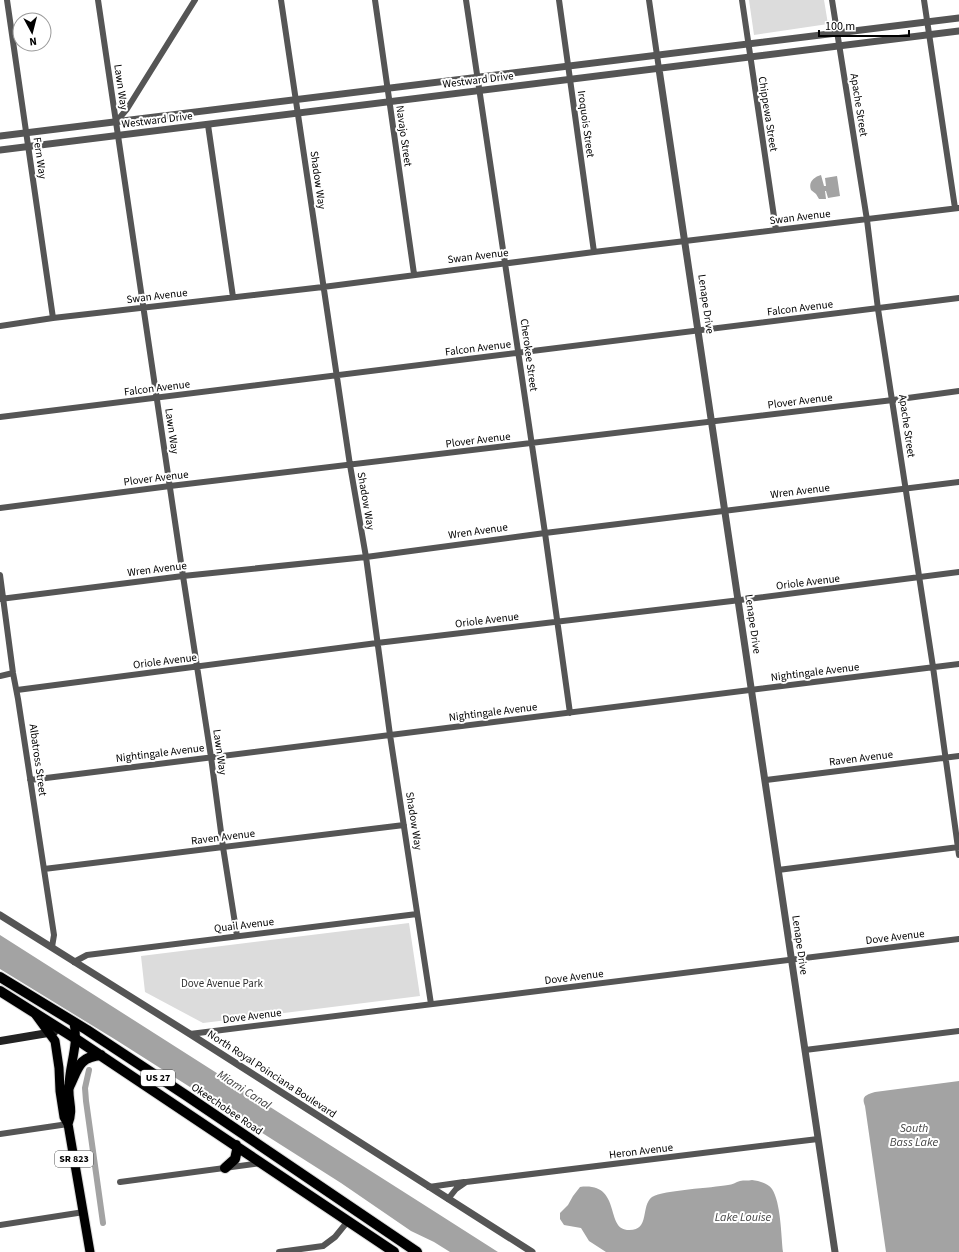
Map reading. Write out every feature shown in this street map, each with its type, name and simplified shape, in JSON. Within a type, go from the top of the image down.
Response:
[{"type":"highway","name":"US 27","points":[[0,977],[75,1030],[101,1055],[394,1252]]},
{"type":"highway","points":[[0,991],[62,1030],[75,1030]]},
{"type":"highway","name":"Okeechobee Road","points":[[75,1030],[87,1030],[416,1252]]},
{"type":"highway","points":[[69,1087],[82,1061],[91,1056],[101,1055]]},
{"type":"highway","points":[[226,1168],[235,1159],[237,1150],[236,1145]]},
{"type":"highway","points":[[262,1163],[272,1162],[290,1166]]},
{"type":"highway","points":[[348,1221],[360,1221],[376,1225]]},
{"type":"main road","name":"SR 823","points":[[34,1012],[50,1032],[57,1047],[64,1117],[68,1124],[90,1252]]},
{"type":"main road","points":[[0,1041],[62,1030]]},
{"type":"main road","name":"SR 823","points":[[68,1124],[71,1115],[69,1087],[75,1030]]},
{"type":"street","name":"Fern Way","points":[[7,0],[53,318]]},
{"type":"street","name":"Lawn Way","points":[[98,0],[237,936]]},
{"type":"street","points":[[116,122],[127,109],[195,0]]},
{"type":"street","name":"Shadow Way","points":[[281,0],[350,465],[366,556],[390,735],[431,1004]]},
{"type":"street","name":"Navajo Street","points":[[375,0],[414,274]]},
{"type":"street","name":"Cherokee Street","points":[[466,0],[558,622],[570,713]]},
{"type":"street","name":"Iroquois Street","points":[[559,0],[594,252]]},
{"type":"street","name":"Lenape Drive","points":[[649,0],[835,1252]]},
{"type":"street","name":"Chippewa Street","points":[[742,0],[749,58],[776,230]]},
{"type":"street","name":"Apache Street","points":[[832,0],[867,220],[878,309],[933,667],[959,855]]},
{"type":"street","points":[[924,0],[957,208]]},
{"type":"street","name":"Westward Drive","points":[[0,136],[959,18]]},
{"type":"street","name":"Westward Drive","points":[[0,150],[959,32]]},
{"type":"street","points":[[208,125],[233,297]]},
{"type":"street","name":"Swan Avenue","points":[[0,326],[53,318],[323,287],[414,274],[957,208]]},
{"type":"street","name":"Falcon Avenue","points":[[0,417],[518,354],[959,298]]},
{"type":"street","name":"Plover Avenue","points":[[0,508],[170,486],[532,444],[959,391]]},
{"type":"street","name":"Wren Avenue","points":[[2,599],[183,576],[366,556],[959,482]]},
{"type":"street","name":"Oriole Avenue","points":[[17,690],[377,643],[959,572]]},
{"type":"street","name":"Albatross Street","points":[[0,575],[13,673],[17,690],[54,935],[52,947]]},
{"type":"street","name":"Nightingale Avenue","points":[[30,780],[959,664]]},
{"type":"street","points":[[0,676],[13,673]]},
{"type":"street","name":"Raven Avenue","points":[[766,780],[959,756]]},
{"type":"street","name":"Raven Avenue","points":[[44,869],[404,825]]},
{"type":"street","points":[[778,870],[958,847]]},
{"type":"street","name":"Quail Avenue","points":[[74,962],[87,955],[417,914]]},
{"type":"street","name":"North Royal Poinciana Boulevard","points":[[0,915],[532,1252]]},
{"type":"street","name":"Dove Avenue","points":[[190,1034],[959,939]]},
{"type":"street","points":[[805,1050],[959,1031]]},
{"type":"street","points":[[0,1134],[68,1124]]},
{"type":"street","name":"Heron Avenue","points":[[429,1187],[818,1139]]},
{"type":"street","points":[[120,1182],[262,1163]]},
{"type":"street","points":[[448,1199],[456,1188],[466,1182]]},
{"type":"street","points":[[0,1225],[84,1212]]},
{"type":"street","points":[[279,1252],[323,1246],[336,1237],[348,1221]]},
{"type":"green space","points":[[749,0],[824,0],[828,24],[754,35]]},
{"type":"green space","name":"Dove Avenue Park","points":[[409,923],[420,996],[203,1023],[145,992],[141,956]]},
{"type":"water","points":[[821,175],[824,186],[826,186],[825,178],[837,176],[840,196],[828,198],[825,191],[826,199],[819,199],[811,190],[810,185],[816,177]]},
{"type":"water","points":[[0,935],[498,1252],[450,1252],[434,1242],[411,1231],[341,1183],[116,1040],[0,969]]},
{"type":"water","name":"South Bass Lake","points":[[959,1081],[959,1252],[886,1252],[864,1098],[865,1096],[875,1092]]},
{"type":"water","name":"Lake Louise","points":[[752,1180],[768,1185],[775,1195],[779,1211],[783,1252],[606,1252],[589,1241],[581,1228],[564,1225],[560,1219],[560,1213],[568,1205],[580,1187],[593,1187],[602,1191],[608,1198],[616,1222],[620,1227],[627,1230],[634,1230],[642,1223],[646,1206],[652,1197],[667,1193],[730,1185],[740,1181]]},
{"type":"waterway","points":[[89,1070],[85,1088],[86,1101],[103,1223]]},
{"type":"water label","name":"Miami Canal","points":[[244,1090]]}]
